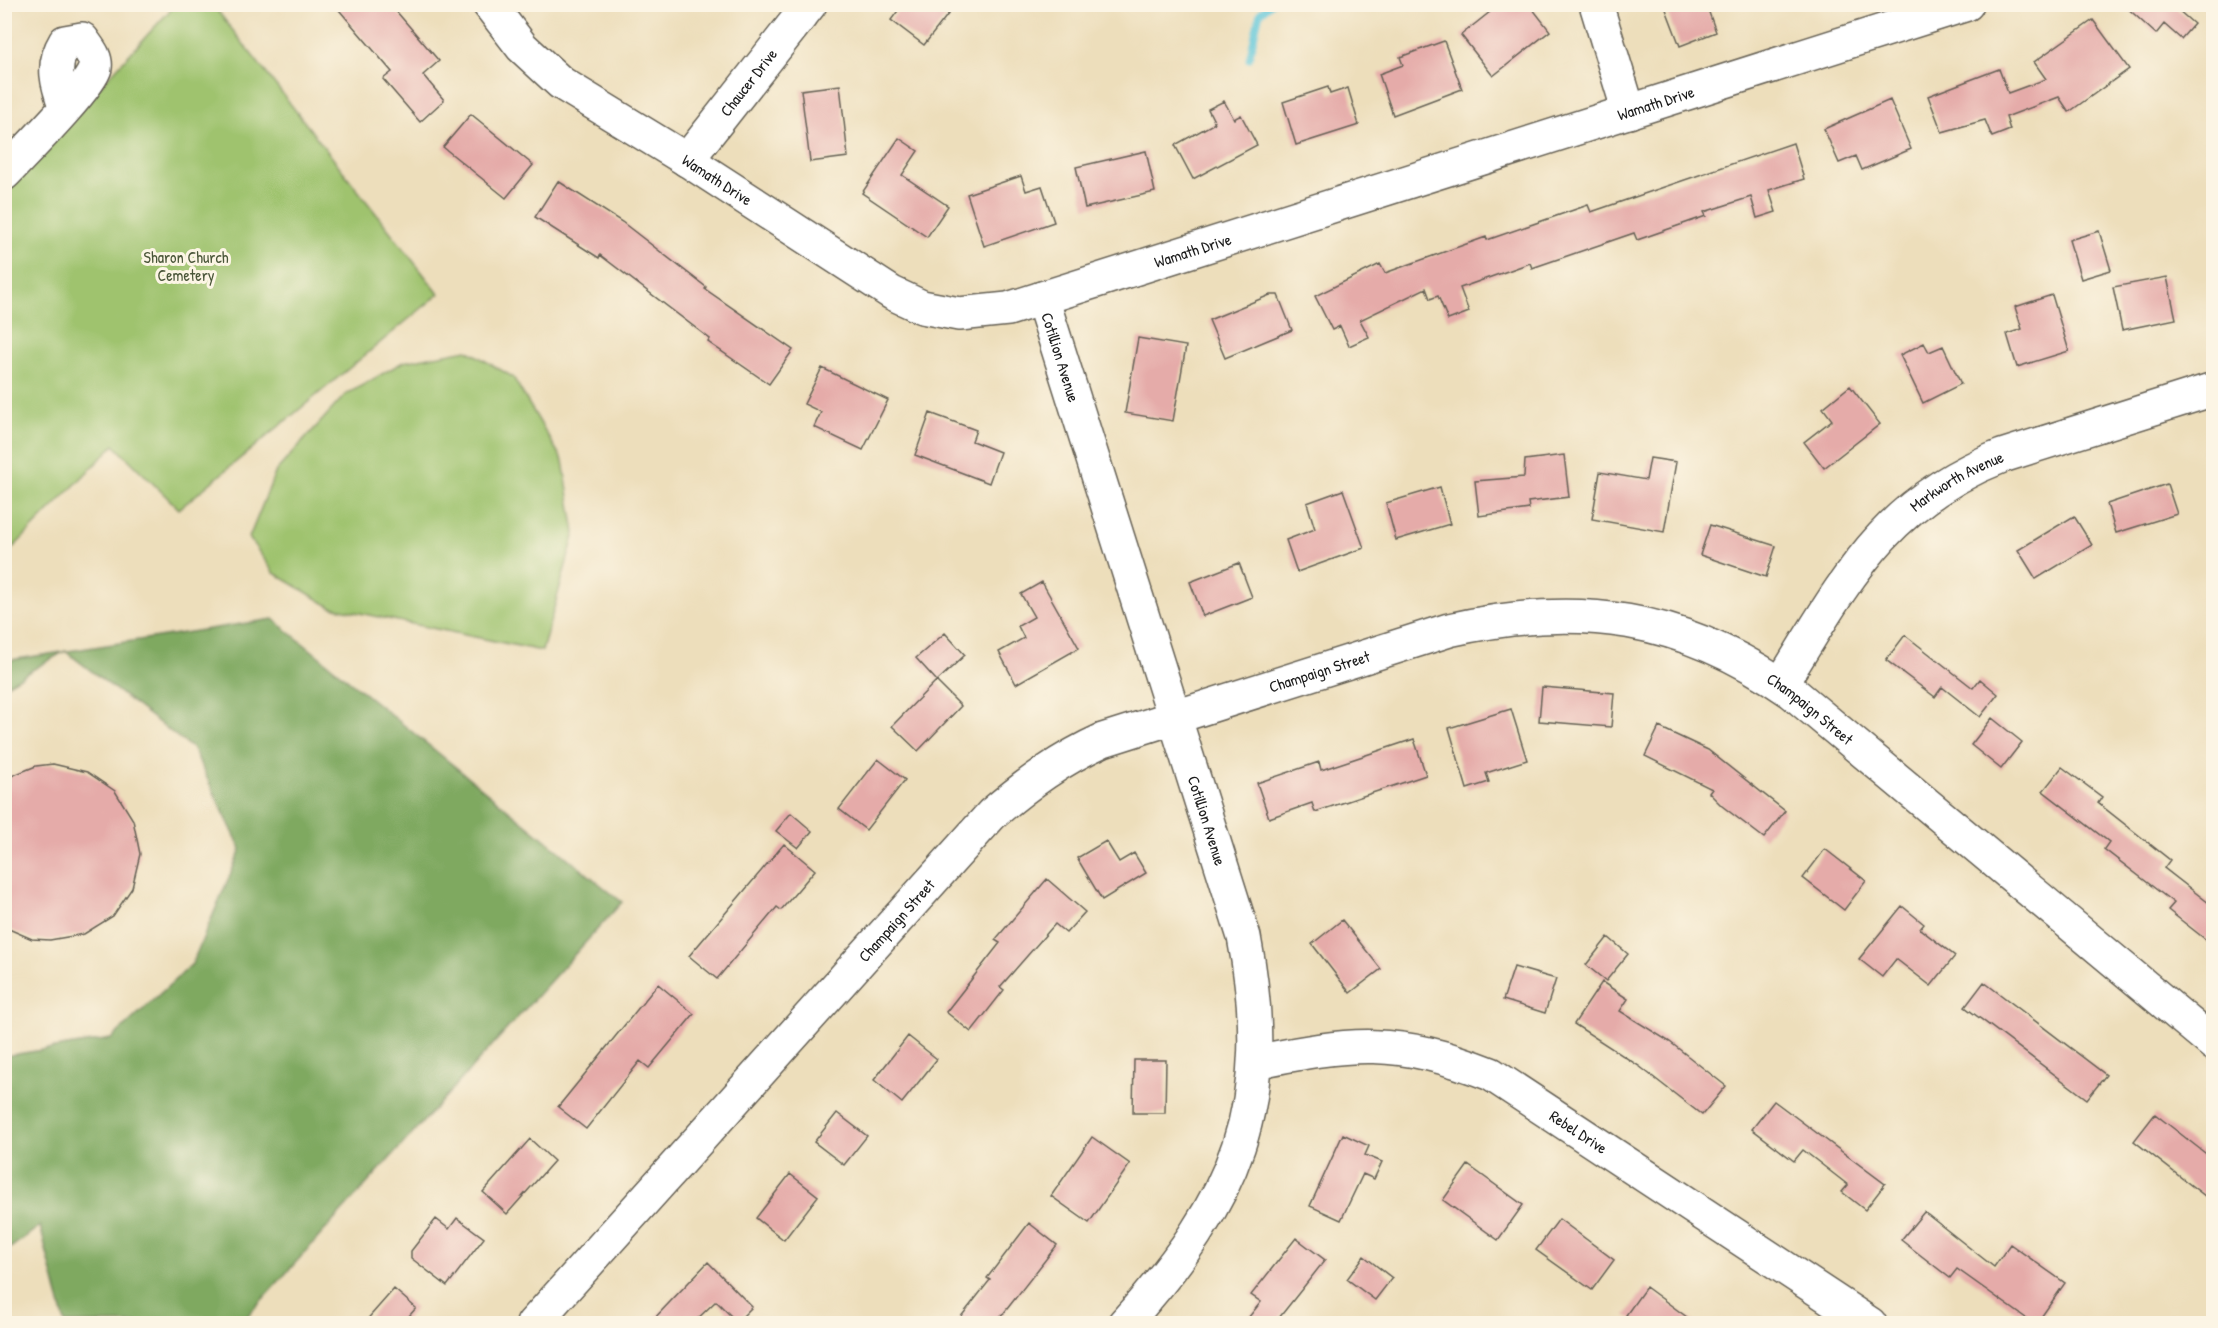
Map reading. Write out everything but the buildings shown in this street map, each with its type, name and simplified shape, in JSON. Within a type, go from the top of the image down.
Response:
[{"type":"street","name":"Wamath Drive","points":[[489,4],[522,47],[561,84],[687,160],[892,293],[922,307],[959,314],[1008,309],[1967,4]]},
{"type":"street","name":"Chaucer Drive","points":[[687,160],[810,4]]},
{"type":"street","points":[[1596,4],[1629,112]]},
{"type":"street","points":[[4,174],[66,108]]},
{"type":"street","name":"Cotillion Avenue","points":[[1042,298],[1244,937],[1253,986],[1255,1062],[1249,1104],[1237,1154],[1217,1200],[1174,1267],[1124,1323]]},
{"type":"street","name":"Markworth Avenue","points":[[1780,684],[1857,564],[1885,531],[1937,488],[1968,469],[2002,456],[2214,389]]},
{"type":"street","name":"Champaign Street","points":[[533,1323],[992,814],[1028,782],[1082,749],[1174,717],[1449,630],[1500,618],[1552,615],[1596,616],[1670,630],[1717,648],[1780,684],[2214,1044]]},
{"type":"street","name":"Rebel Drive","points":[[1255,1062],[1341,1046],[1385,1046],[1449,1058],[1491,1074],[1870,1323]]},
{"type":"green space","name":"Sharon Church Cemetery","points":[[175,5],[213,5],[439,294],[179,509],[114,445],[5,556],[4,190]]},
{"type":"green space","points":[[467,350],[513,377],[563,461],[575,533],[542,651],[331,607],[274,573],[249,538],[276,471],[345,395],[403,362]]},
{"type":"green space","points":[[273,619],[622,902],[241,1323],[65,1323],[40,1226],[5,1252],[5,1056],[111,1039],[192,964],[241,849],[193,749],[66,651]]},
{"type":"green space","points":[[64,652],[5,686],[5,661]]},
{"type":"waterway","points":[[1249,59],[1260,13],[1271,4]]}]
